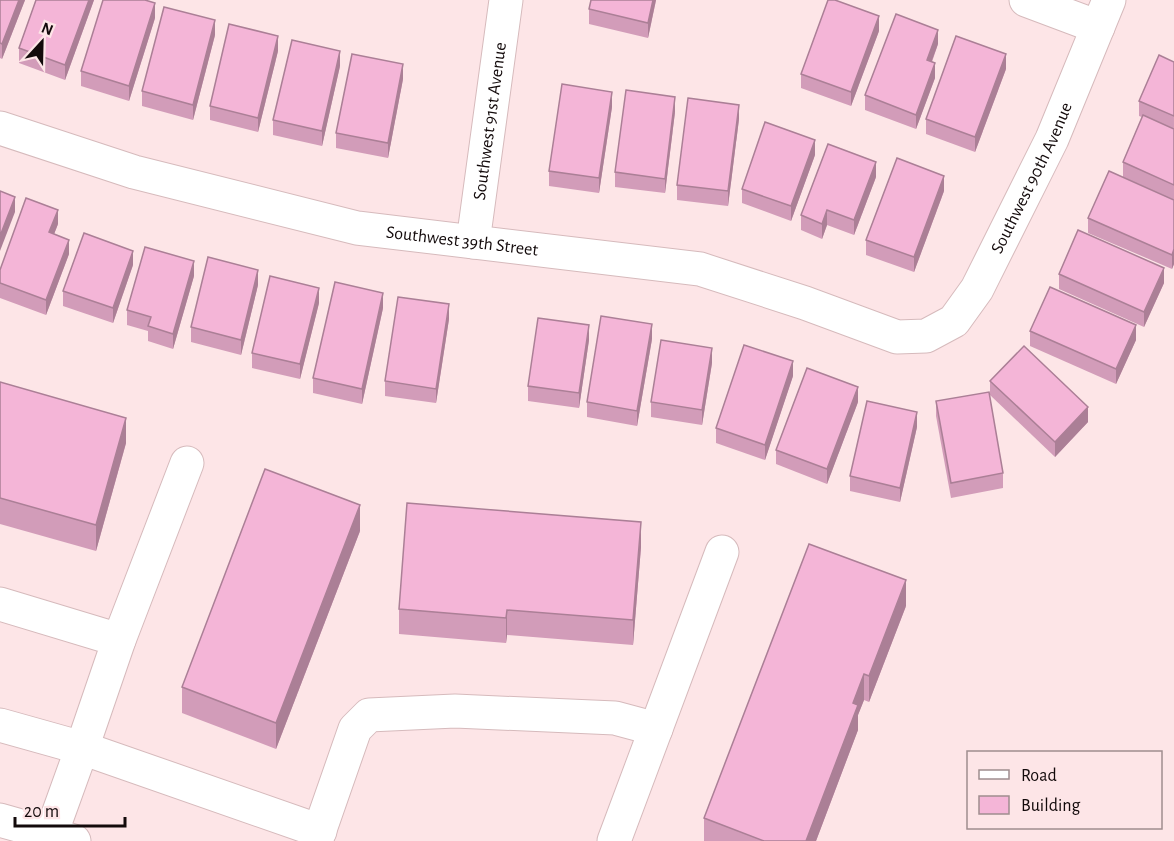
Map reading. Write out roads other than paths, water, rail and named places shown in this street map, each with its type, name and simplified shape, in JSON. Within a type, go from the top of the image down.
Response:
[{"type":"street","name":"Southwest 91st Avenue","points":[[473,242],[506,0]]},
{"type":"street","points":[[1026,0],[1103,14]]},
{"type":"street","name":"Southwest 90th Avenue","points":[[926,336],[954,321],[977,289],[1052,140],[1103,14]]},
{"type":"street","name":"Southwest 39th Street","points":[[0,128],[134,172],[357,228],[700,269],[805,303],[897,337],[926,336]]},
{"type":"street","points":[[0,820],[62,838],[82,748],[119,640],[187,463]]},
{"type":"street","points":[[614,841],[722,552]]},
{"type":"street","points":[[0,604],[119,640]]},
{"type":"street","points":[[0,725],[82,748],[318,836],[355,729],[369,715],[455,711],[604,717],[656,729]]}]
